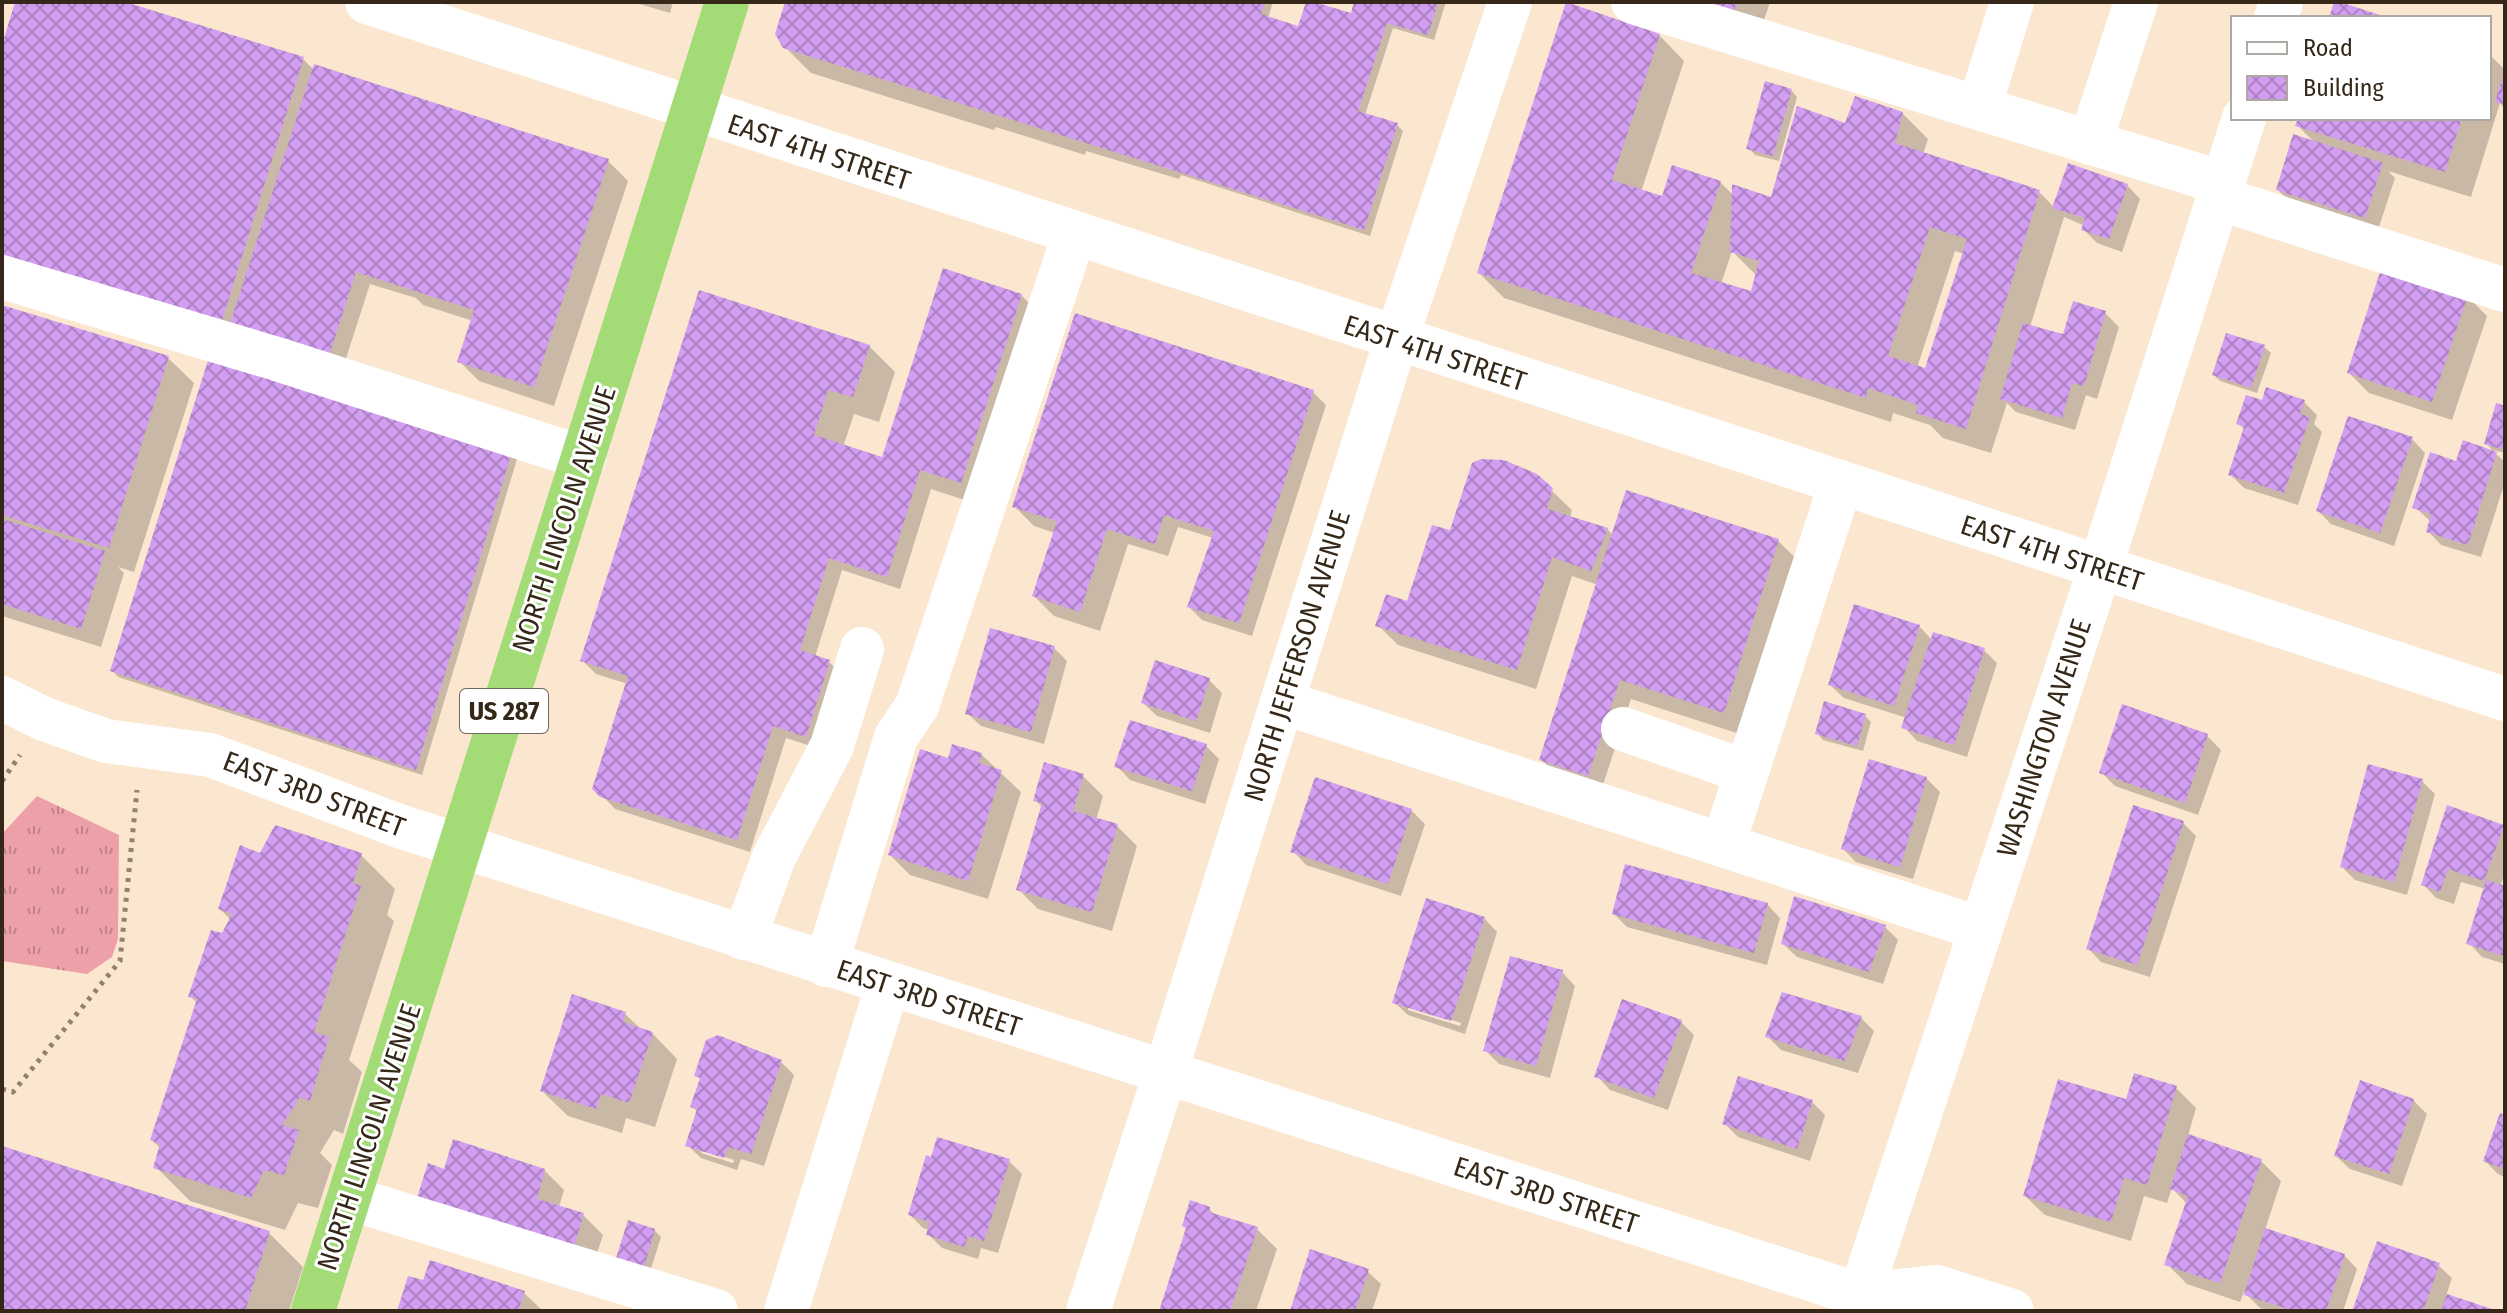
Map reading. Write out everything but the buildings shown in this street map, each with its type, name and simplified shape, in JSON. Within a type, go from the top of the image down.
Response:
[{"type":"highway","name":"NORTH LINCOLN AVENUE","points":[[313,1311],[727,2]]},
{"type":"street","name":"EAST 4TH STREET","points":[[367,2],[1840,486],[2505,699]]},
{"type":"street","name":"NORTH JEFFERSON AVENUE","points":[[1088,1311],[1396,340],[1510,2]]},
{"type":"street","points":[[1633,2],[2090,143],[2505,290]]},
{"type":"street","points":[[1979,108],[2012,2]]},
{"type":"street","points":[[2090,143],[2136,2]]},
{"type":"street","name":"WASHINGTON AVENUE","points":[[1865,1306],[1981,929],[2243,120]]},
{"type":"street","points":[[826,965],[896,737],[917,706],[1074,235]]},
{"type":"street","points":[[2,277],[277,359],[584,458]]},
{"type":"street","points":[[1723,845],[1840,486]]},
{"type":"street","points":[[744,938],[774,857],[832,746],[862,649]]},
{"type":"street","name":"EAST 3RD STREET","points":[[2,698],[44,719],[106,741],[210,755],[461,847],[1165,1074],[1865,1306],[1937,1287],[2012,1311]]},
{"type":"street","points":[[1282,702],[1981,929]]},
{"type":"street","points":[[1623,729],[1747,772]]},
{"type":"street","points":[[786,1311],[888,984]]},
{"type":"street","points":[[349,1198],[716,1311]]},
{"type":"path","points":[[2,1089],[13,1092],[120,961],[141,745]]},
{"type":"green space","points":[[37,796],[119,835],[118,939],[112,957],[87,974],[2,961],[2,834]]}]
